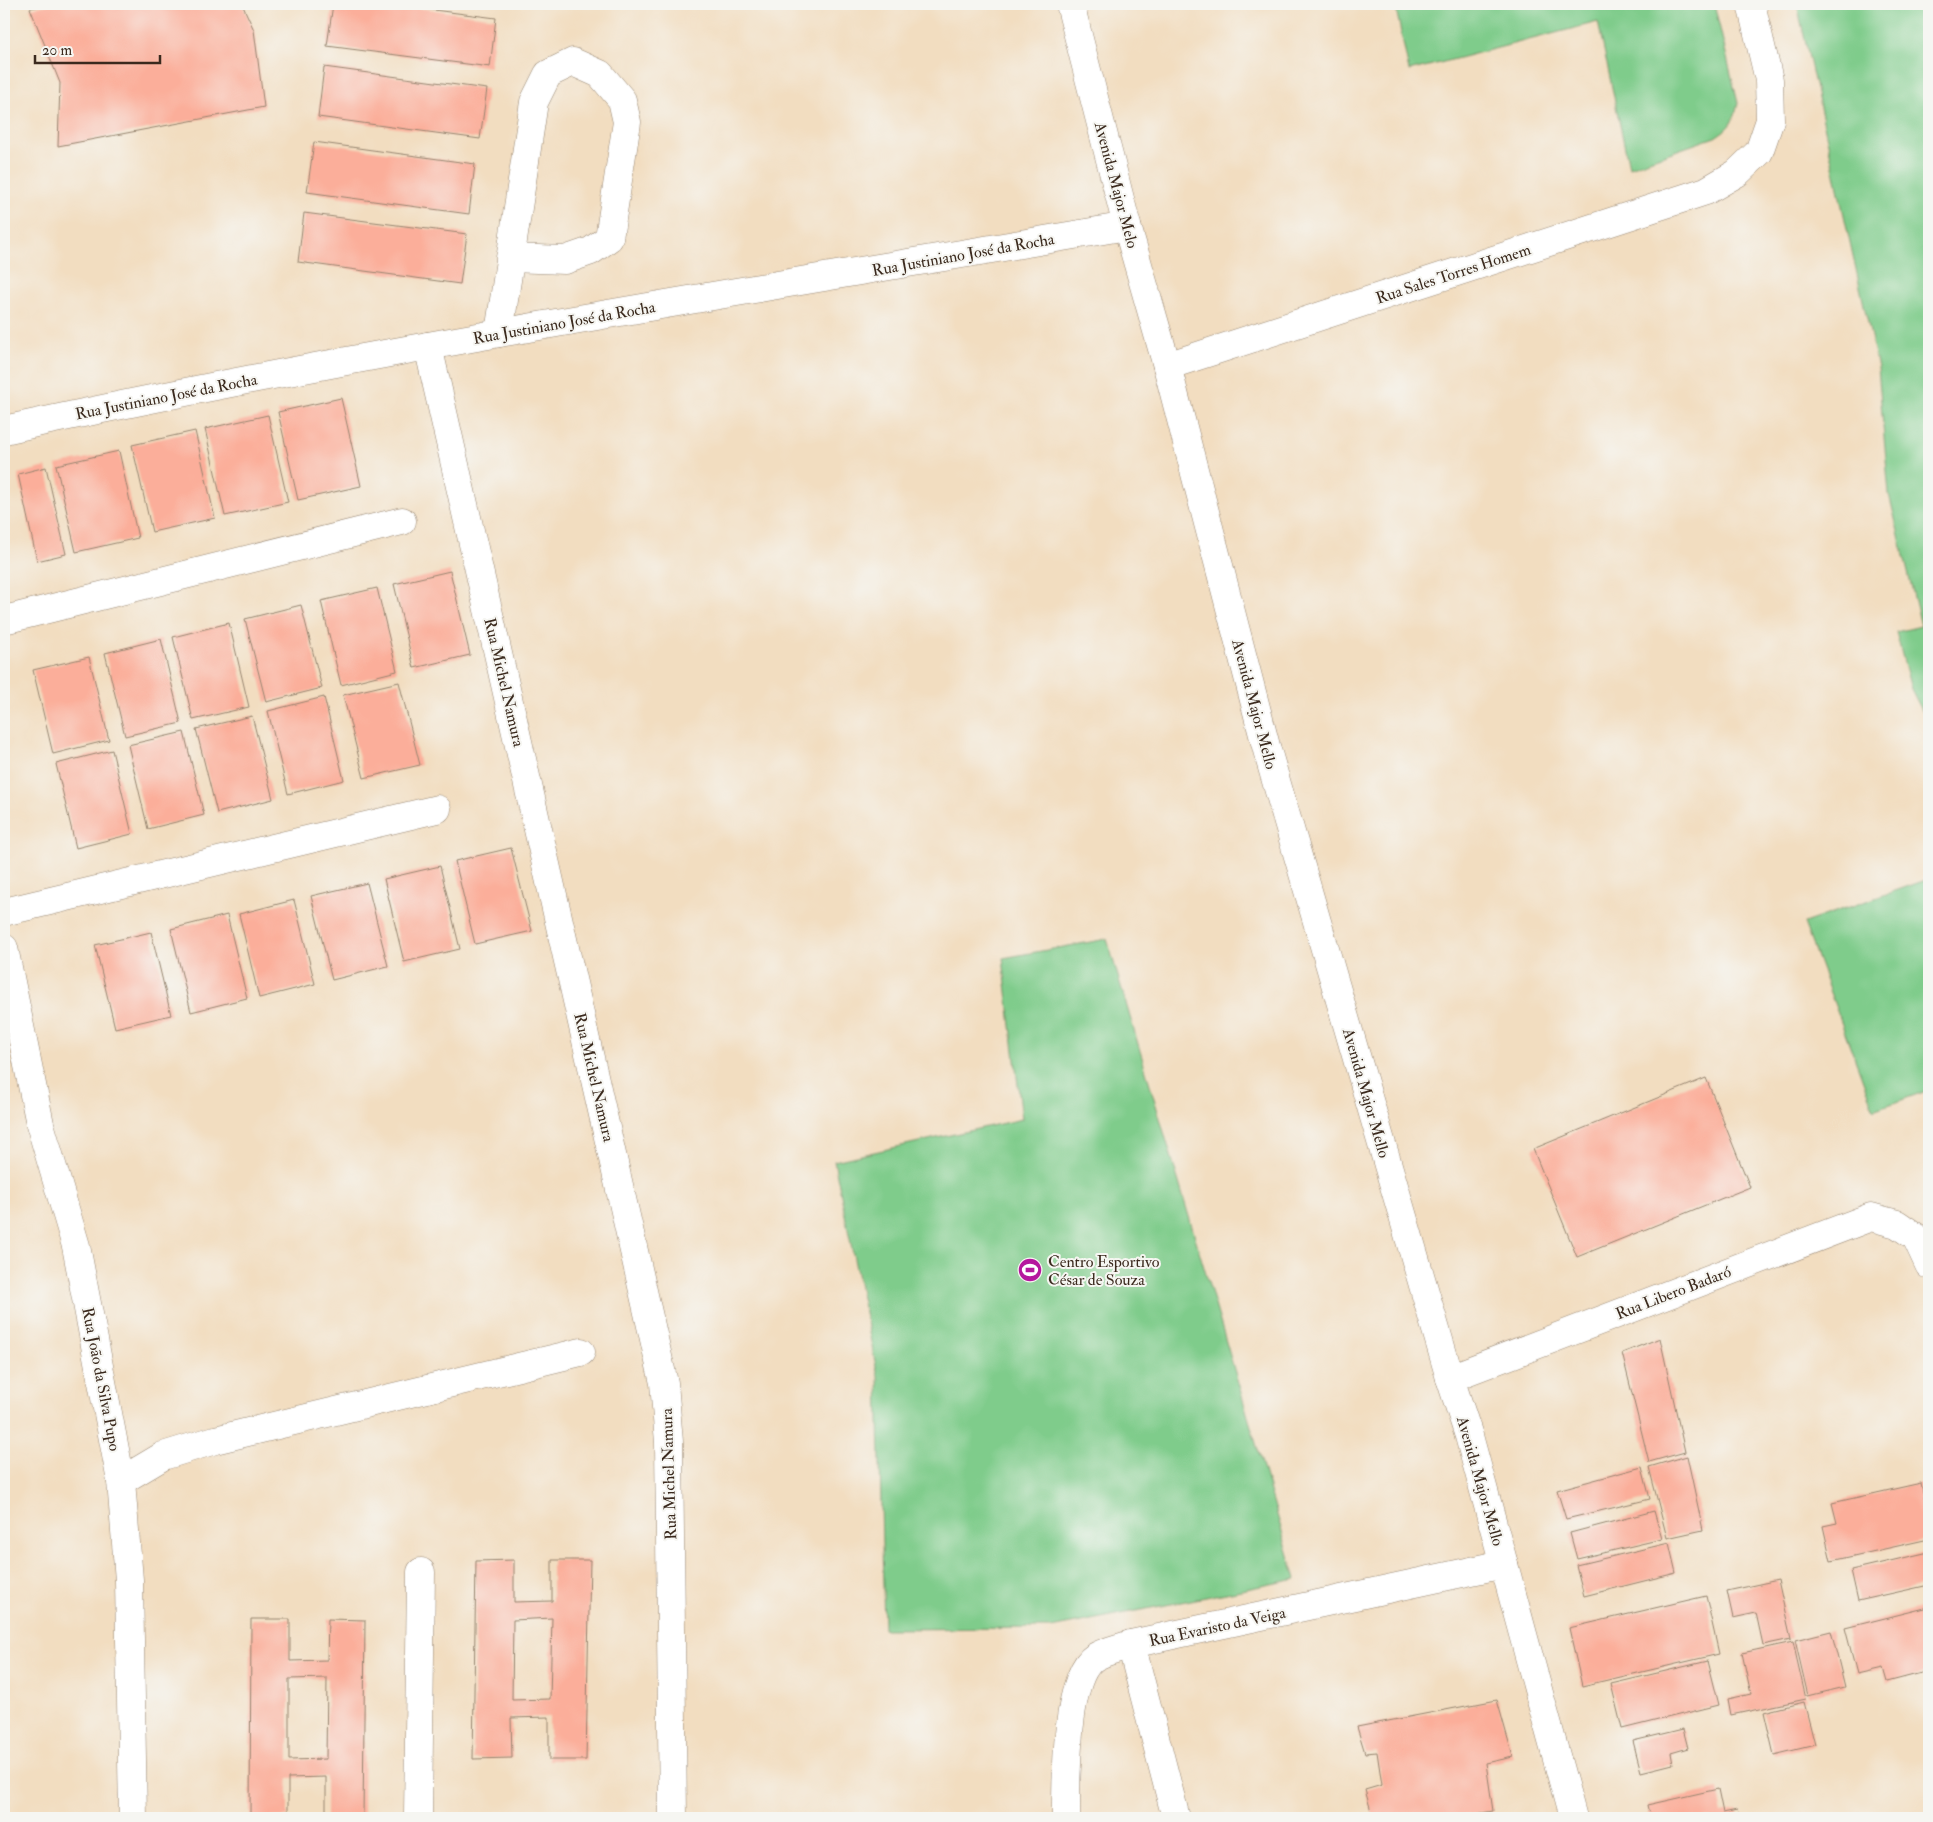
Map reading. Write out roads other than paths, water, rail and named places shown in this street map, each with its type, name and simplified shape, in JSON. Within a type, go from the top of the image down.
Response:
[{"type":"street","name":"Avenida Major Melo","points":[[1070,4],[1126,226],[1167,366]]},
{"type":"street","name":"Rua Sales Torres Homem","points":[[1167,366],[1706,192],[1736,173],[1759,152],[1770,120],[1769,80],[1751,4]]},
{"type":"street","points":[[499,333],[510,258],[534,102],[548,74],[573,62],[600,74],[622,100],[627,122],[609,238],[591,251],[565,260],[510,258]]},
{"type":"street","name":"Rua Justiniano José da Rocha","points":[[4,430],[164,395],[499,333],[1126,226]]},
{"type":"street","name":"Rua Michel Namura","points":[[428,346],[664,1383],[670,1442],[673,1818]]},
{"type":"street","name":"Avenida Major Mello","points":[[1167,366],[1267,750],[1450,1378],[1469,1436],[1573,1818]]},
{"type":"street","points":[[4,620],[402,521]]},
{"type":"street","points":[[4,912],[438,809]]},
{"type":"street","name":"Rua João da Silva Pupo","points":[[4,948],[40,1124],[76,1246],[121,1482],[129,1580],[133,1818]]},
{"type":"street","name":"Rua Libero Badaró","points":[[1450,1378],[1871,1216],[1898,1224],[1916,1237],[1929,1264]]},
{"type":"street","points":[[121,1482],[164,1456],[215,1440],[581,1352]]},
{"type":"street","name":"Rua Evaristo da Veiga","points":[[1066,1818],[1066,1776],[1074,1695],[1081,1674],[1094,1657],[1131,1644],[1504,1564]]},
{"type":"street","points":[[418,1818],[421,1572]]},
{"type":"street","points":[[1131,1644],[1176,1818]]},
{"type":"place","name":"Centro Esportivo César de Souza","points":[[1030,1270]]}]
